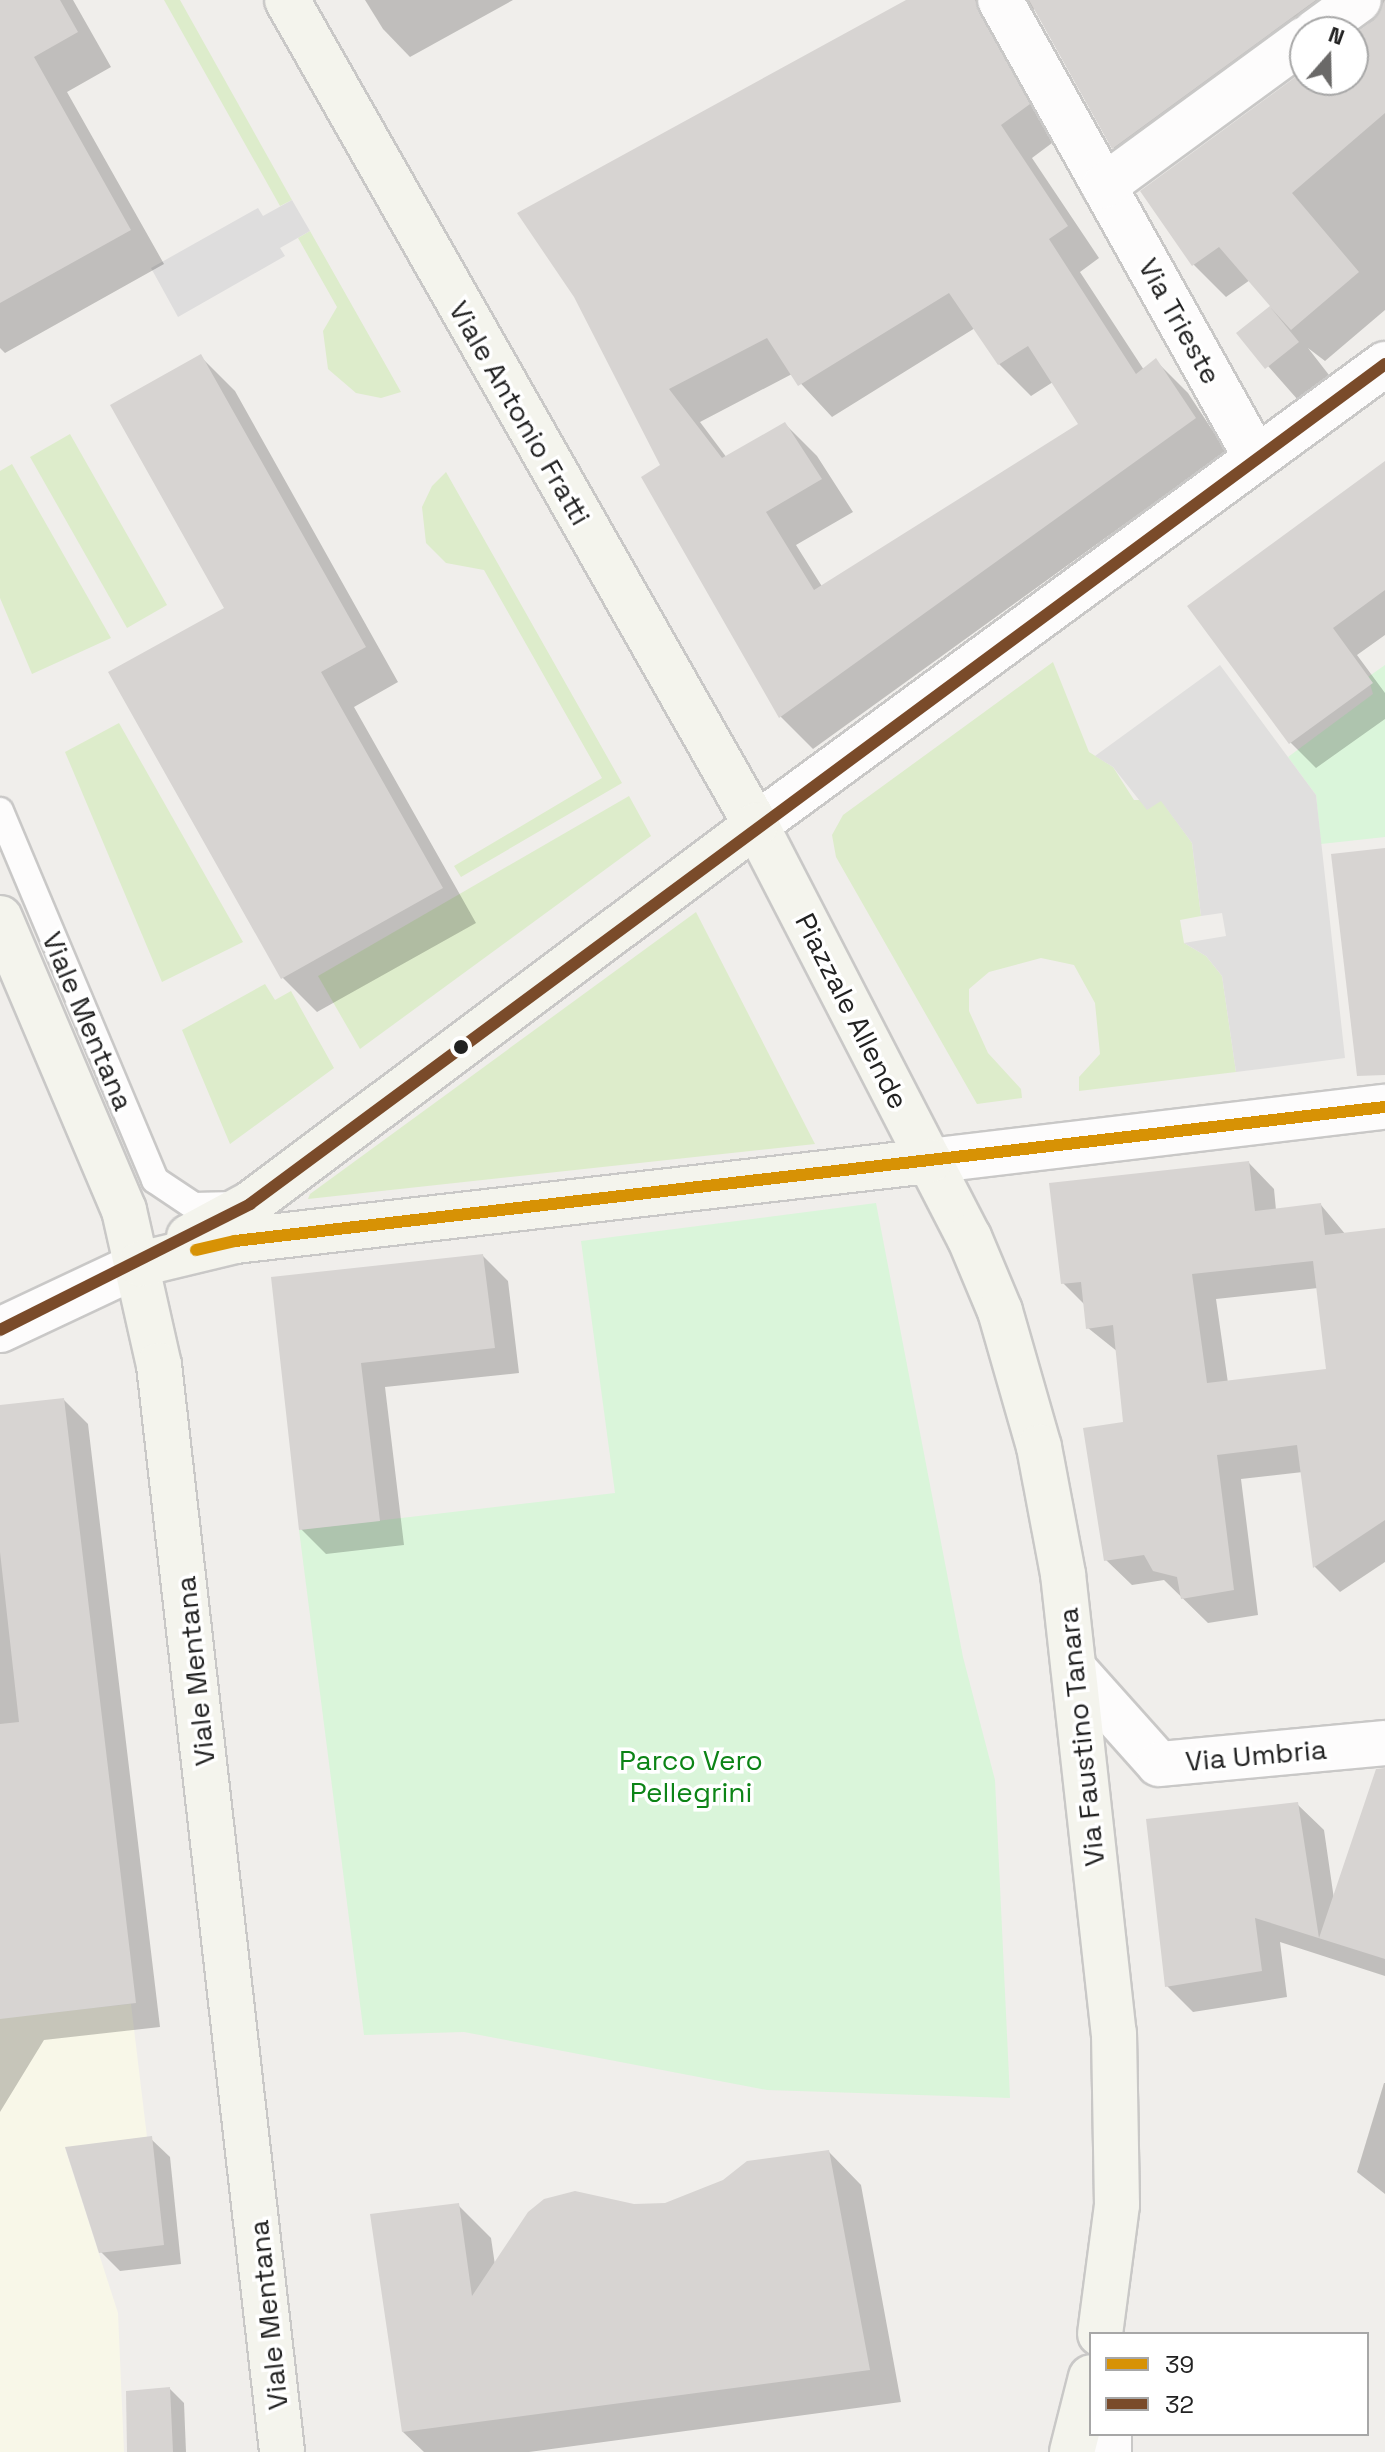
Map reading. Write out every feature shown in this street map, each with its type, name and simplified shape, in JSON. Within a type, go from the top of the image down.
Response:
[{"type":"main road","name":"Viale Antonio Fratti","points":[[287,0],[756,825]]},
{"type":"main road","name":"Piazzale Allende","points":[[756,825],[929,1161]]},
{"type":"main road","points":[[140,1264],[250,1204],[756,825]]},
{"type":"main road","name":"Viale Mentana","points":[[0,918],[124,1210],[140,1264],[168,1422],[282,2452]]},
{"type":"main road","points":[[140,1264],[235,1241],[929,1161]]},
{"type":"main road","name":"Via Faustino Tanara","points":[[929,1161],[975,1252],[1022,1379],[1053,1509],[1074,1669],[1117,2078],[1113,2256],[1100,2332]]},
{"type":"main road","points":[[1072,2452],[1089,2385]]},
{"type":"street","name":"Via Trieste","points":[[1000,0],[1255,456]]},
{"type":"street","points":[[1337,16],[1359,0]]},
{"type":"street","points":[[1104,186],[1289,51]]},
{"type":"street","points":[[756,825],[1255,456],[1385,364]]},
{"type":"street","points":[[929,1161],[1385,1107]]},
{"type":"street","points":[[0,1330],[140,1264]]},
{"type":"street","name":"Via Umbria","points":[[1074,1669],[1159,1764],[1385,1743]]},
{"type":"street","points":[[1111,2332],[1113,2256]]},
{"type":"lane","name":"Viale Mentana","points":[[0,811],[155,1180],[194,1206],[250,1204]]},
{"type":"shaded area","points":[[1220,665],[1316,795],[1345,1058],[1236,1072],[1222,976],[1206,956],[1184,943],[1226,936],[1222,913],[1201,916],[1192,843],[1161,801],[1147,810],[1113,767],[1095,756]]},
{"type":"shaded area","points":[[0,1936],[56,2012],[131,2004],[147,2137],[65,2148],[118,2313],[124,2452],[0,2452]]},
{"type":"green space","points":[[164,0],[180,0],[292,200],[280,206]]},
{"type":"green space","points":[[310,231],[401,392],[381,398],[356,393],[328,369],[323,331],[337,307],[298,238]]},
{"type":"green space","points":[[70,434],[167,605],[127,628],[30,457]]},
{"type":"green space","points":[[12,464],[111,638],[32,674],[0,598],[0,471]]},
{"type":"green space","points":[[446,472],[622,783],[461,877],[454,866],[602,778],[484,570],[446,563],[426,543],[422,507],[432,486]]},
{"type":"green space","points":[[1053,662],[1089,752],[1113,767],[1134,800],[1161,800],[1192,843],[1201,916],[1180,920],[1184,943],[1206,956],[1222,976],[1236,1072],[1079,1091],[1079,1077],[1100,1054],[1095,1003],[1074,965],[1041,958],[989,972],[969,989],[969,1011],[988,1053],[1021,1089],[1022,1098],[977,1104],[836,857],[832,835],[843,815]]},
{"type":"green space","points":[[1385,665],[1385,837],[1321,844],[1316,795],[1288,757],[1373,694],[1368,677]]},
{"type":"green space","points":[[119,723],[243,942],[162,982],[65,752]]},
{"type":"green space","points":[[629,796],[651,836],[360,1049],[318,976]]},
{"type":"green space","points":[[696,912],[815,1144],[308,1199],[310,1194]]},
{"type":"green space","points":[[265,984],[275,1000],[291,991],[334,1068],[230,1144],[182,1030]]},
{"type":"green space","name":"Parco Vero Pellegrini","points":[[876,1203],[963,1657],[995,1780],[1010,2098],[767,2090],[464,2032],[364,2035],[299,1530],[615,1493],[581,1241]]},
{"type":"pier","points":[[292,200],[310,231],[280,248],[285,256],[178,317],[151,268],[258,208],[263,216]]},
{"type":"building","points":[[0,0],[60,0],[78,32],[34,57],[131,230],[0,303]]},
{"type":"building","points":[[906,0],[975,0],[1030,104],[1001,125],[1068,226],[1049,239],[1136,374],[1156,358],[1196,418],[779,718],[641,477],[660,465],[574,297],[517,213]],"holes":[[[949,293],[998,365],[1028,346],[1078,424],[814,590],[766,512],[822,479],[785,422],[722,458],[669,389],[767,338],[798,386]]]},
{"type":"building","points":[[1029,0],[1316,0],[1294,16],[1289,16],[1289,20],[1112,149]]},
{"type":"building","points":[[1385,0],[1385,113],[1292,193],[1359,272],[1291,330],[1270,307],[1299,342],[1265,369],[1236,333],[1270,306],[1219,247],[1192,266],[1140,191],[1289,82],[1289,96],[1369,96],[1369,24]]},
{"type":"building","points":[[201,354],[366,647],[321,672],[443,888],[281,979],[108,672],[224,608],[110,405]]},
{"type":"building","points":[[1385,461],[1385,590],[1333,628],[1373,683],[1289,744],[1187,606]]},
{"type":"building","points":[[1385,848],[1385,1075],[1357,1076],[1331,854]]},
{"type":"building","points":[[1249,1161],[1255,1211],[1321,1203],[1325,1235],[1385,1228],[1385,1520],[1313,1568],[1297,1445],[1217,1455],[1234,1590],[1181,1599],[1177,1577],[1153,1571],[1144,1555],[1104,1561],[1083,1428],[1123,1422],[1113,1325],[1086,1329],[1081,1282],[1061,1284],[1049,1183]],"holes":[[[1313,1261],[1326,1369],[1207,1383],[1192,1274]]]},
{"type":"building","points":[[483,1254],[495,1348],[361,1363],[380,1521],[299,1530],[271,1277]]},
{"type":"building","points":[[64,1398],[136,2003],[0,2019],[0,1724],[19,1722],[0,1552],[0,1405]]},
{"type":"building","points":[[1385,1768],[1385,1959],[1255,1918],[1262,1971],[1165,1987],[1146,1819],[1298,1802],[1319,1938],[1376,1769]]},
{"type":"building","points":[[152,2136],[164,2245],[99,2253],[65,2147]]},
{"type":"building","points":[[829,2150],[870,2370],[402,2432],[370,2214],[459,2203],[472,2296],[528,2212],[544,2199],[575,2191],[634,2204],[665,2203],[723,2180],[747,2161]]},
{"type":"building","points":[[170,2387],[173,2452],[127,2452],[126,2391]]},
{"type":"transit line","name":"32","points":[[0,1330],[250,1204],[1385,364]]},
{"type":"transit line","name":"39","points":[[196,1250],[235,1241],[1385,1107]]}]
